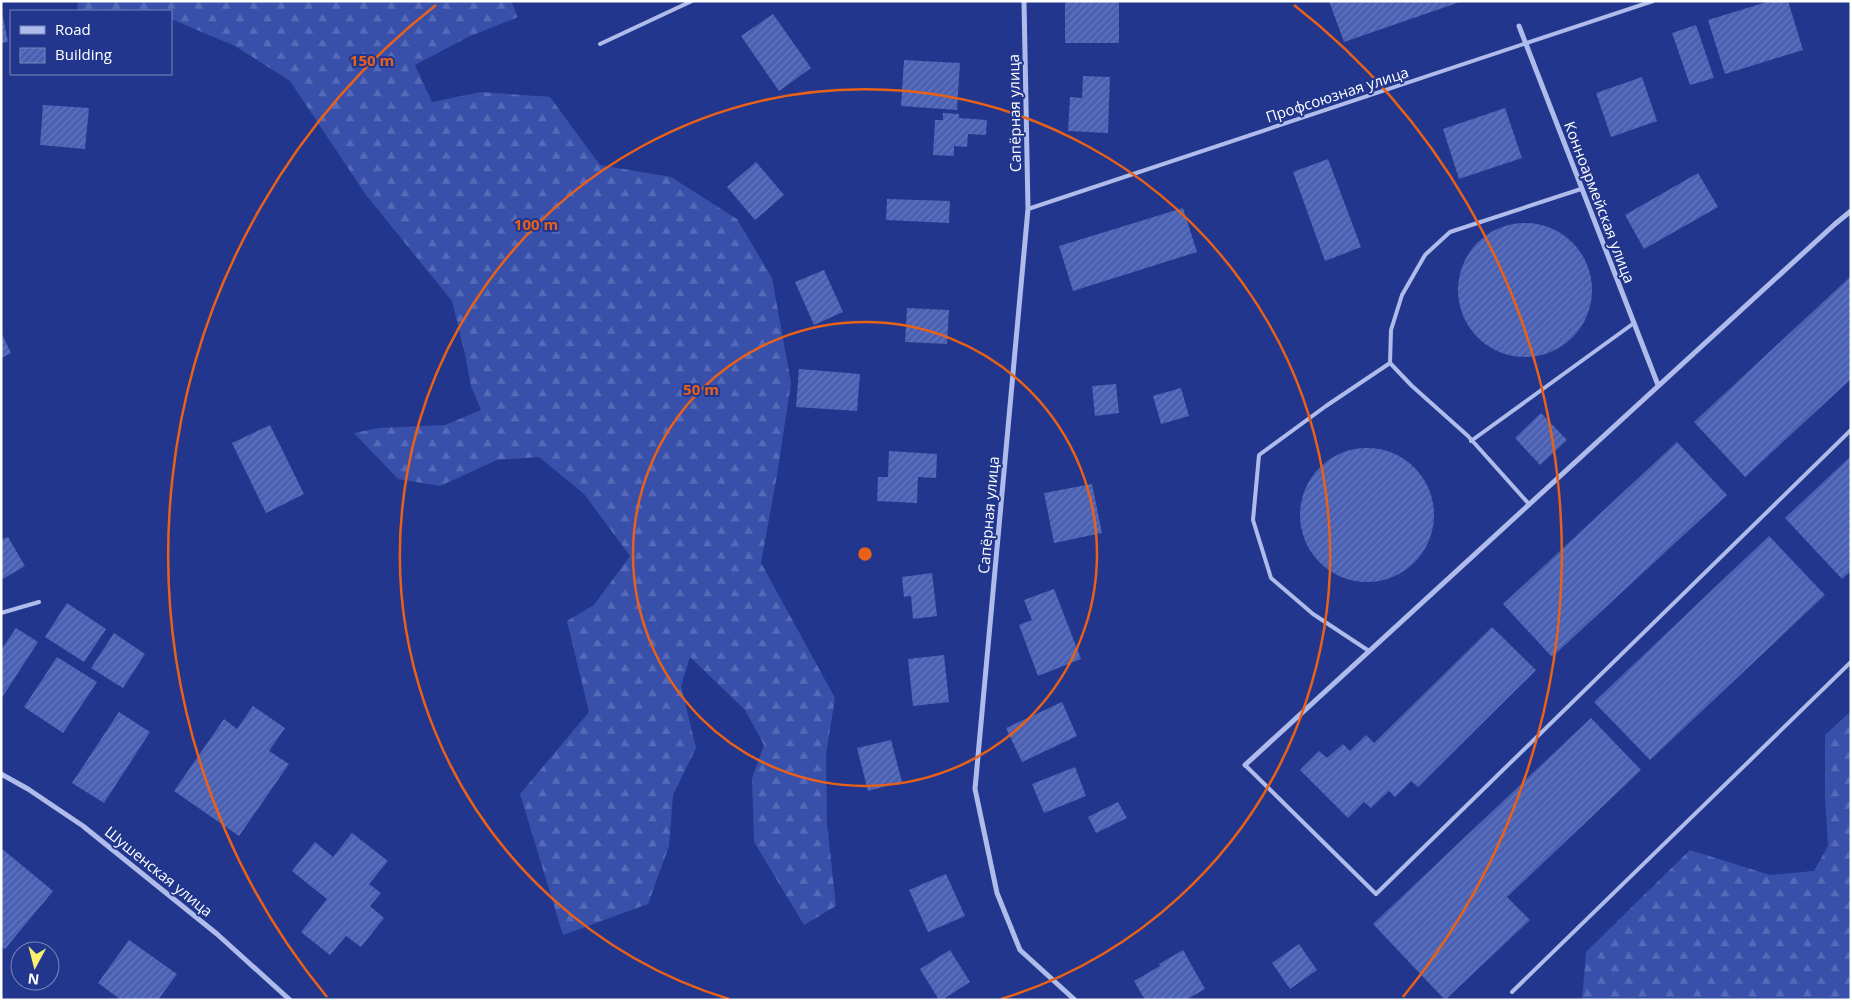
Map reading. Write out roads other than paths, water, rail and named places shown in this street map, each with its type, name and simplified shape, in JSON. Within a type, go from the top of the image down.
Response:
[{"type":"street","name":"Сапёрная улица","points":[[1024,1],[1028,209],[975,789],[997,892],[1020,950],[1071,998]]},
{"type":"street","name":"Конноармейская улица","points":[[1519,26],[1658,385]]},
{"type":"street","points":[[1245,765],[1658,385],[1851,211]]},
{"type":"street","name":"Шушенская улица","points":[[1,774],[28,789],[83,826],[217,934],[290,1000]]},
{"type":"lane","points":[[600,44],[692,1]]},
{"type":"lane","name":"Профсоюзная улица","points":[[1028,209],[1653,1]]},
{"type":"lane","points":[[1529,504],[1471,440],[1412,386],[1390,363],[1391,330],[1402,295],[1425,255],[1450,232],[1581,189]]},
{"type":"lane","points":[[1471,440],[1634,323]]},
{"type":"lane","points":[[1369,651],[1313,614],[1271,578],[1252,520],[1260,455],[1326,406],[1390,363]]},
{"type":"lane","points":[[1245,765],[1376,894],[1851,430]]},
{"type":"lane","points":[[1,613],[39,602]]},
{"type":"lane","points":[[1512,992],[1851,662]]}]
